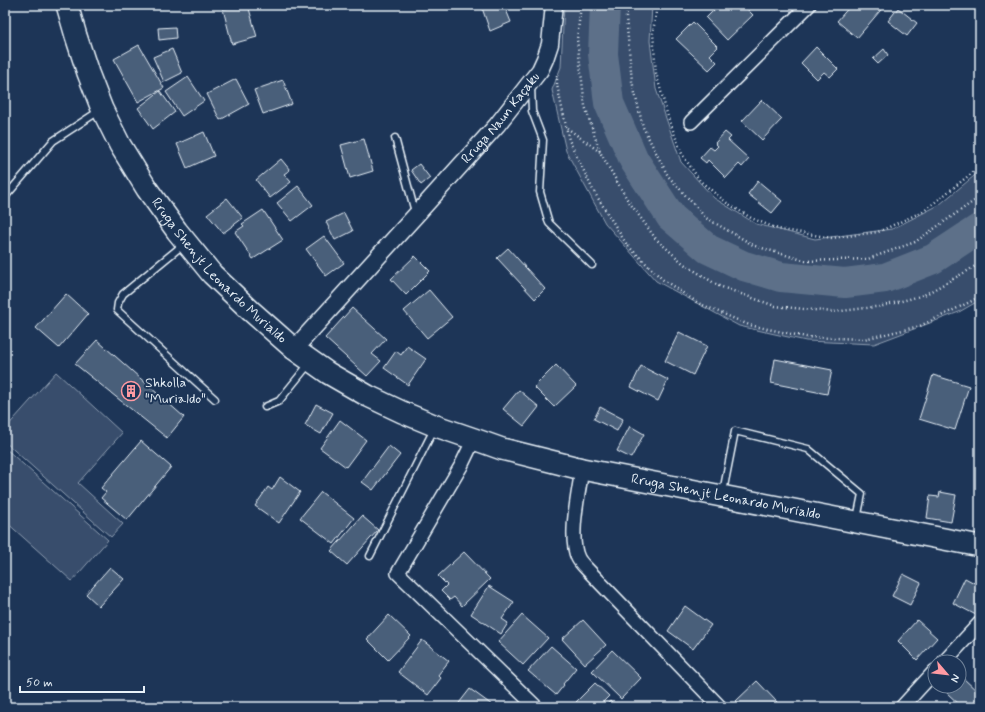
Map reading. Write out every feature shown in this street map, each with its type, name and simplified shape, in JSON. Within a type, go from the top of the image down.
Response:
[{"type":"main road","name":"Rruga Shenjt Leonardo Murialdo","points":[[68,5],[88,73],[102,109],[120,144],[147,189],[186,242],[212,274],[294,349],[328,373],[368,396],[402,412],[436,426],[502,449],[582,469],[980,546]]},
{"type":"street","name":"Rruga Naun Kaçaku","points":[[294,349],[497,125],[540,70],[550,44],[554,5]]},
{"type":"street","points":[[691,122],[809,5]]},
{"type":"street","points":[[474,439],[461,466],[398,573],[536,707]]},
{"type":"street","points":[[582,469],[574,522],[575,549],[578,559],[720,707]]},
{"type":"street","points":[[952,654],[978,629]]},
{"type":"street","points":[[902,707],[927,680]]},
{"type":"lane","points":[[531,81],[532,111],[543,140],[540,192],[549,223],[592,265]]},
{"type":"lane","points":[[5,197],[53,142],[102,109]]},
{"type":"lane","points":[[395,138],[416,215]]},
{"type":"lane","points":[[186,242],[123,294],[118,303],[117,310],[215,399]]},
{"type":"lane","points":[[265,407],[280,401],[311,361]]},
{"type":"lane","points":[[370,556],[436,426]]},
{"type":"lane","points":[[722,496],[735,431],[808,448],[862,494],[857,522]]},
{"type":"path","points":[[581,5],[577,39],[585,106],[600,152],[627,199],[656,239],[684,264],[719,286],[775,306],[833,312],[883,306],[924,295],[980,263]]},
{"type":"path","points":[[628,5],[626,16],[632,81],[643,127],[668,176],[706,218],[756,246],[806,261],[868,259],[915,242],[980,196]]},
{"type":"path","points":[[657,5],[654,33],[656,73],[668,117],[682,154],[700,181],[727,203],[751,218],[778,229],[832,238],[878,232],[924,210],[972,173],[980,165]]},
{"type":"path","points":[[556,69],[557,85],[569,140],[593,190],[628,245],[662,279],[698,303],[749,325],[806,337],[864,339],[920,326],[980,296]]},
{"type":"path","points":[[566,127],[600,152]]},
{"type":"shaded area","points":[[564,5],[652,5],[650,41],[656,89],[681,162],[714,198],[756,224],[815,239],[892,229],[939,205],[980,171],[980,300],[959,312],[874,344],[806,341],[739,326],[656,281],[605,223],[566,151],[552,90],[561,67]]},
{"type":"shaded area","points":[[56,372],[122,433],[78,483],[123,524],[111,537],[5,442],[5,429]]},
{"type":"shaded area","points":[[5,448],[108,540],[72,581],[5,521]]},
{"type":"building","points":[[238,5],[248,5],[257,37],[232,44],[223,9]]},
{"type":"building","points":[[481,5],[504,5],[511,22],[490,31]]},
{"type":"building","points":[[719,5],[743,5],[753,15],[727,40],[706,18]]},
{"type":"building","points":[[851,5],[885,5],[857,38],[837,21]]},
{"type":"building","points":[[898,8],[917,23],[907,36],[888,21]]},
{"type":"building","points":[[693,22],[718,47],[710,55],[717,62],[709,70],[676,39]]},
{"type":"building","points":[[175,27],[176,38],[159,40],[158,28]]},
{"type":"building","points":[[139,45],[164,88],[138,102],[114,59]]},
{"type":"building","points":[[816,47],[838,69],[830,77],[824,72],[817,79],[801,63]]},
{"type":"building","points":[[172,49],[182,73],[164,82],[153,57]]},
{"type":"building","points":[[884,49],[888,55],[878,64],[873,59]]},
{"type":"building","points":[[188,77],[204,101],[182,116],[166,92]]},
{"type":"building","points":[[236,79],[249,104],[220,120],[207,94]]},
{"type":"building","points":[[283,80],[292,104],[263,114],[254,90]]},
{"type":"building","points":[[160,91],[175,112],[153,129],[138,108]]},
{"type":"building","points":[[762,100],[782,119],[762,140],[742,121]]},
{"type":"building","points":[[204,132],[214,156],[187,168],[177,144]]},
{"type":"building","points":[[725,132],[731,137],[728,140],[749,159],[742,167],[739,164],[726,178],[708,160],[706,163],[700,158],[710,147],[714,150],[718,146],[715,143]]},
{"type":"building","points":[[364,139],[373,171],[350,178],[341,145]]},
{"type":"building","points":[[281,159],[290,170],[284,174],[291,182],[270,198],[256,180]]},
{"type":"building","points":[[419,164],[430,178],[421,185],[411,170]]},
{"type":"building","points":[[758,181],[782,201],[772,213],[748,194]]},
{"type":"building","points":[[298,186],[313,205],[292,221],[277,203]]},
{"type":"building","points":[[227,198],[243,218],[223,233],[207,214]]},
{"type":"building","points":[[263,210],[283,240],[253,259],[235,232],[244,226],[242,224]]},
{"type":"building","points":[[344,213],[353,231],[335,240],[326,222]]},
{"type":"building","points":[[324,236],[344,263],[326,276],[306,249]]},
{"type":"building","points":[[508,248],[545,289],[535,299],[497,258]]},
{"type":"building","points":[[415,256],[430,271],[406,295],[391,279]]},
{"type":"building","points":[[429,290],[452,317],[427,338],[404,311]]},
{"type":"building","points":[[66,294],[88,314],[59,348],[36,328]]},
{"type":"building","points":[[352,308],[386,339],[372,354],[381,361],[367,376],[325,338]]},
{"type":"building","points":[[679,332],[707,346],[693,375],[665,361]]},
{"type":"building","name":"Shkolla \"Murialdo\"","points":[[97,340],[184,417],[167,438],[75,364]]},
{"type":"building","points":[[407,346],[426,359],[408,385],[384,368],[396,351],[401,355]]},
{"type":"building","points":[[775,359],[832,370],[827,394],[771,383]]},
{"type":"building","points":[[556,365],[576,386],[554,407],[534,387]]},
{"type":"building","points":[[641,366],[668,380],[658,401],[631,387]]},
{"type":"building","points":[[933,375],[969,386],[955,430],[919,419]]},
{"type":"building","points":[[519,390],[539,407],[524,426],[503,409]]},
{"type":"building","points":[[316,404],[333,413],[321,434],[305,425]]},
{"type":"building","points":[[600,407],[623,419],[617,431],[594,419]]},
{"type":"building","points":[[340,420],[366,440],[346,467],[320,448]]},
{"type":"building","points":[[630,426],[644,434],[631,458],[617,451]]},
{"type":"building","points":[[141,441],[171,467],[127,520],[101,498],[106,492],[101,488]]},
{"type":"building","points":[[389,446],[400,455],[373,490],[362,482]]},
{"type":"building","points":[[280,477],[300,492],[279,523],[255,506],[268,487],[272,490]]},
{"type":"building","points":[[321,492],[354,518],[334,544],[300,518]]},
{"type":"building","points":[[940,492],[956,495],[951,522],[927,518],[930,496],[939,497]]},
{"type":"building","points":[[362,516],[378,530],[347,565],[331,551]]},
{"type":"building","points":[[464,552],[490,579],[462,606],[454,597],[450,600],[441,591],[447,585],[438,576]]},
{"type":"building","points":[[110,567],[124,579],[99,606],[86,594]]},
{"type":"building","points":[[903,574],[921,583],[910,605],[892,596]]},
{"type":"building","points":[[965,578],[980,586],[980,607],[976,615],[953,603]]},
{"type":"building","points":[[489,586],[514,602],[502,619],[508,623],[501,634],[471,614]]},
{"type":"building","points":[[685,606],[711,625],[693,649],[668,631]]},
{"type":"building","points":[[389,615],[411,636],[388,660],[367,639]]},
{"type":"building","points":[[522,615],[548,638],[523,665],[498,642]]},
{"type":"building","points":[[583,620],[606,645],[585,664],[562,639]]},
{"type":"building","points":[[917,620],[937,638],[917,660],[898,641]]},
{"type":"building","points":[[422,640],[449,661],[438,675],[441,678],[428,695],[398,672]]},
{"type":"building","points":[[551,646],[576,668],[556,695],[528,671]]},
{"type":"building","points":[[612,650],[641,678],[621,699],[592,671]]},
{"type":"building","points":[[757,681],[777,702],[771,707],[742,707],[736,701]]},
{"type":"building","points":[[967,682],[980,694],[980,707],[962,707],[948,694],[967,694]]},
{"type":"building","points":[[595,683],[609,696],[598,707],[581,707],[576,702]]},
{"type":"building","points":[[470,689],[492,705],[491,707],[456,707]]},
{"type":"building","points":[[610,701],[616,707],[605,707]]},
{"type":"waterway","points":[[605,5],[603,54],[609,103],[634,160],[671,217],[708,249],[744,266],[781,277],[845,283],[885,278],[933,259],[980,228]]},
{"type":"place","name":"Shkolla \"Murialdo\"","points":[[131,391]]}]
